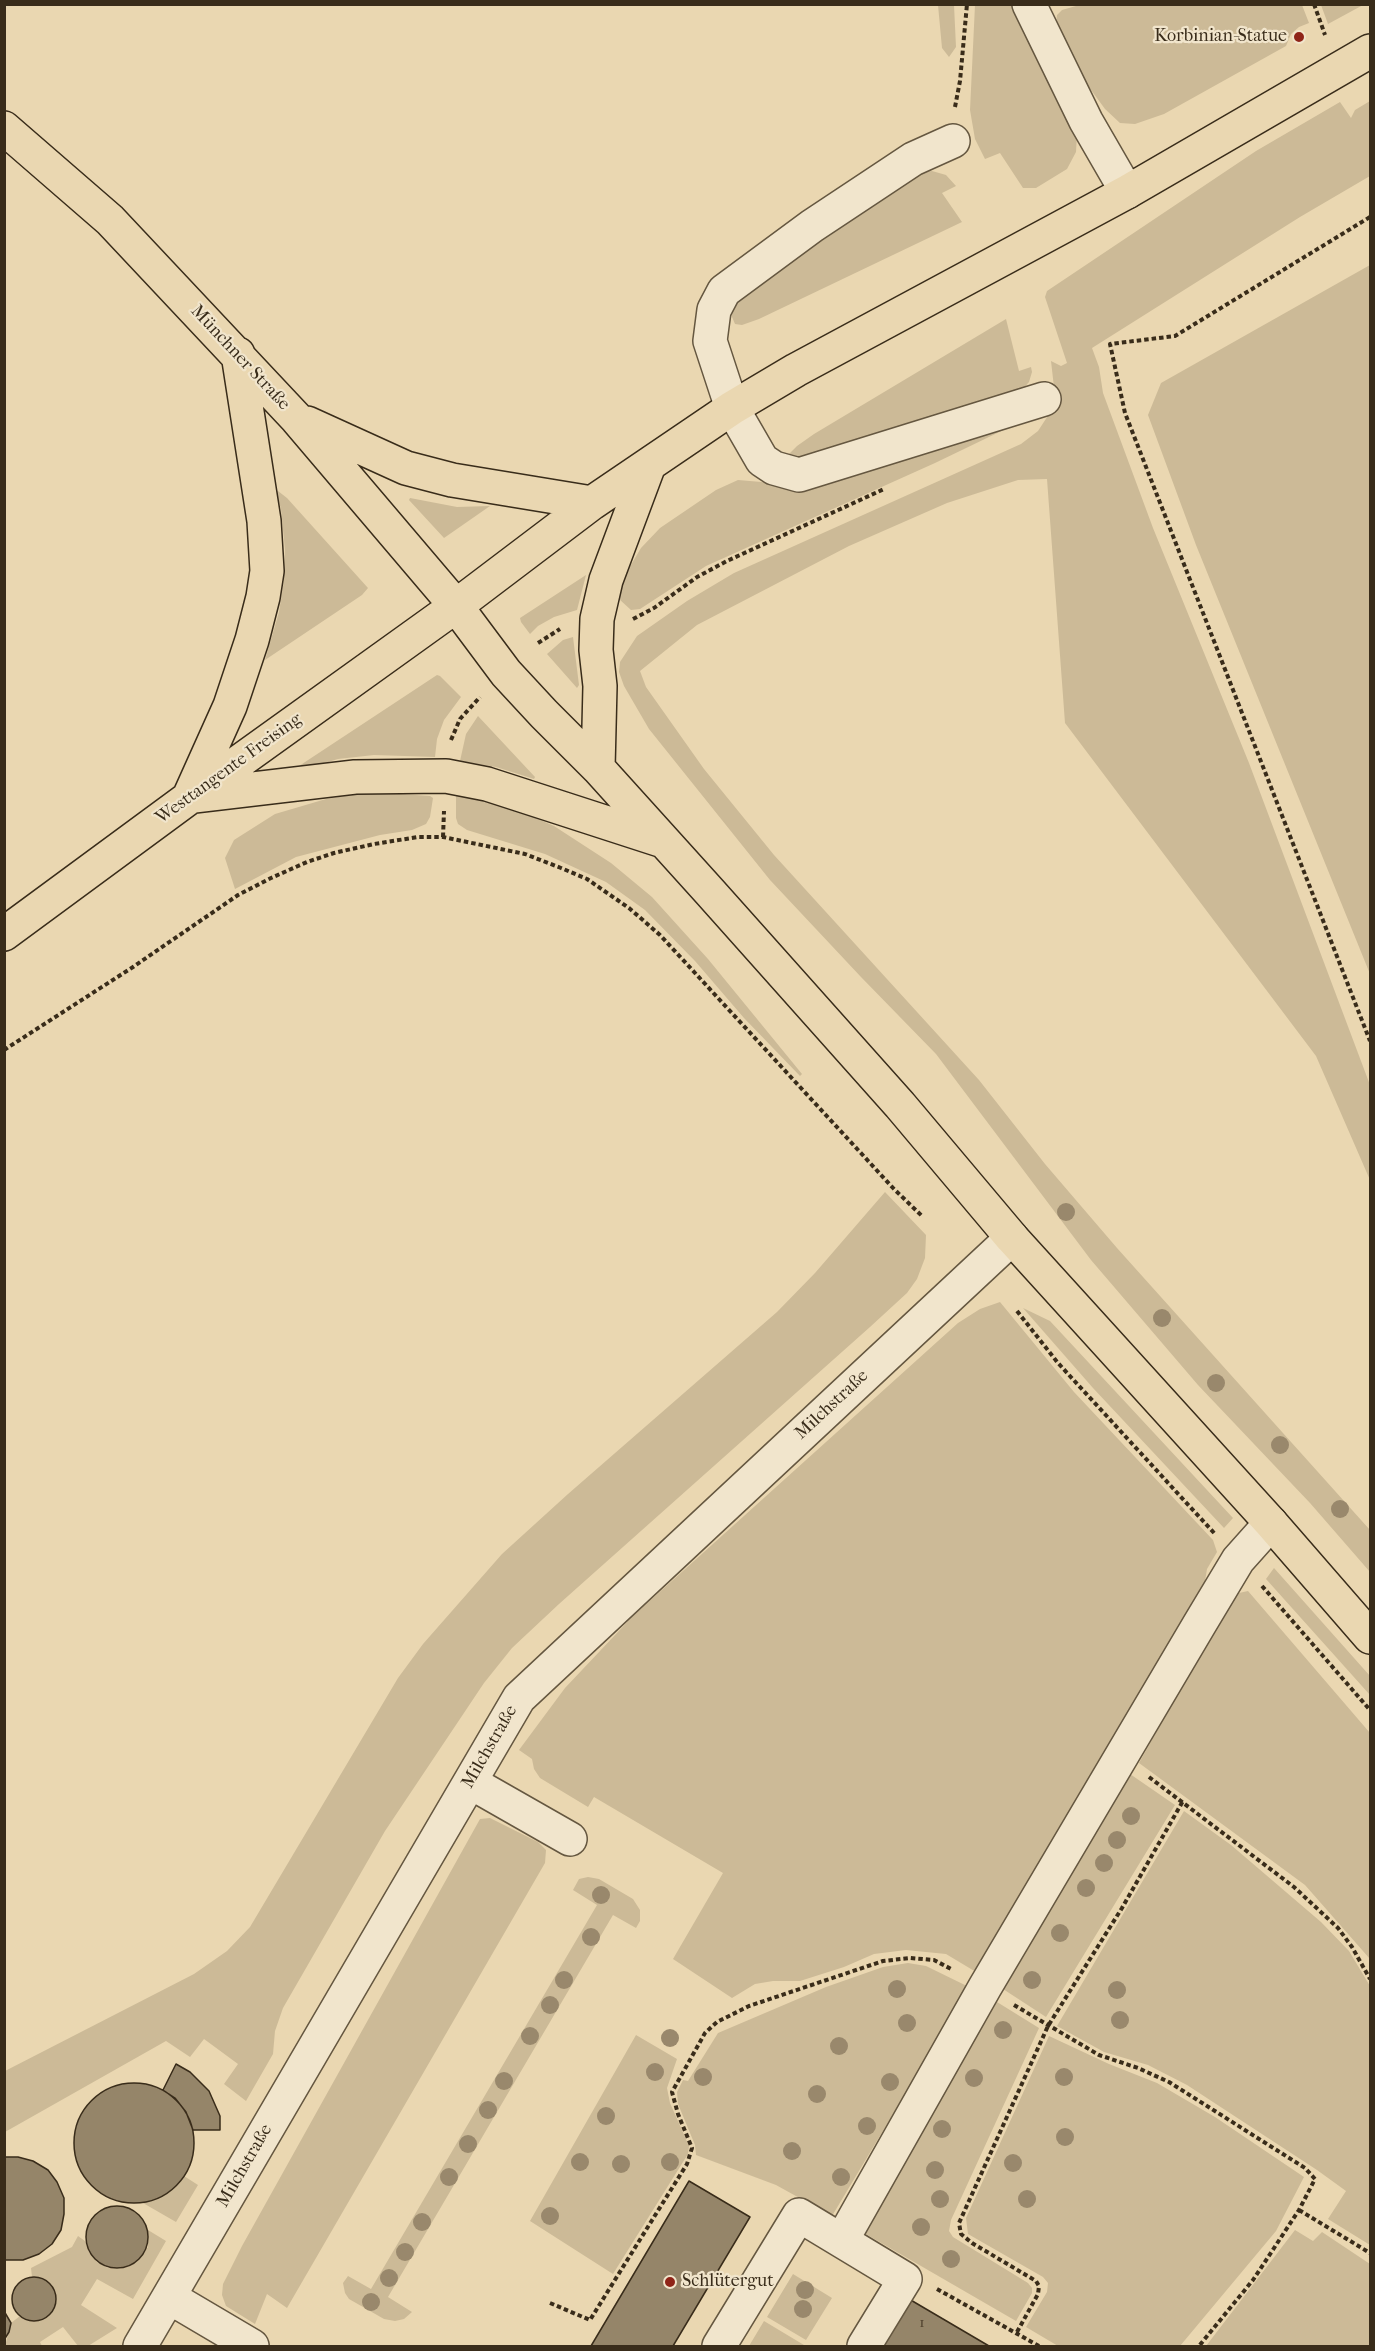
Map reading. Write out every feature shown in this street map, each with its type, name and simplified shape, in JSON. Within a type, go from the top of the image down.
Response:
[{"type":"main road","name":"Westtangente Freising","points":[[4,934],[456,606],[592,503],[732,408],[846,343],[1127,192],[1371,51]]},
{"type":"main road","name":"Münchner Straße","points":[[4,128],[110,220],[297,419],[456,606],[507,673],[665,842],[900,1105],[1012,1238],[1271,1523],[1371,1637]]},
{"type":"main road","points":[[190,797],[230,706],[252,640],[267,571],[264,521],[238,354]]},
{"type":"main road","points":[[297,419],[406,468],[453,480],[592,503]]},
{"type":"main road","points":[[598,768],[600,686],[596,650],[597,618],[606,580],[649,465]]},
{"type":"main road","points":[[190,797],[355,777],[446,776],[487,784],[665,842]]},
{"type":"lane","points":[[1029,4],[1086,121],[1127,192]]},
{"type":"lane","points":[[953,141],[913,159],[812,226],[724,291],[714,310],[710,341],[732,408],[762,460],[774,468],[799,475],[1044,399]]},
{"type":"lane","name":"Milchstraße","points":[[140,2346],[519,1698],[1012,1238]]},
{"type":"lane","points":[[842,2240],[985,1987],[1120,1757],[1239,1560],[1271,1523]]},
{"type":"lane","points":[[470,1782],[570,1839]]},
{"type":"lane","points":[[720,2346],[798,2215],[905,2279],[864,2346]]},
{"type":"lane","points":[[169,2297],[252,2346]]},
{"type":"path","points":[[953,141],[954,109],[960,81],[967,4]]},
{"type":"path","points":[[1314,4],[1326,36]]},
{"type":"path","points":[[1371,217],[1175,336],[1110,344],[1125,413],[1371,1041]]},
{"type":"path","points":[[625,621],[654,608],[697,577],[727,561],[887,488]]},
{"type":"path","points":[[449,750],[452,733],[460,719],[480,696]]},
{"type":"path","points":[[443,837],[444,804]]},
{"type":"path","points":[[4,1050],[133,967],[238,895],[271,878],[307,861],[334,853],[396,841],[443,837],[525,855],[561,867],[586,879],[629,908],[660,935],[894,1189],[923,1217]]},
{"type":"path","points":[[1017,1311],[1058,1363],[1239,1560],[1371,1710]]},
{"type":"path","points":[[1120,1757],[1183,1802],[1303,1896],[1338,1928],[1371,1978]]},
{"type":"path","points":[[1017,2332],[1038,2294],[1039,2286],[1036,2281],[972,2244],[961,2234],[959,2223],[1048,2026],[1122,1908],[1183,1802]]},
{"type":"path","points":[[550,2303],[590,2320],[687,2164],[692,2148],[678,2114],[672,2091],[705,2033],[717,2022],[749,2006],[883,1961],[910,1958],[934,1960],[985,1987],[1099,2055],[1138,2068],[1169,2082],[1305,2168],[1316,2179],[1299,2210],[1253,2280],[1199,2346]]},
{"type":"path","points":[[1299,2210],[1371,2253]]},
{"type":"path","points":[[905,2279],[930,2285],[1040,2346]]},
{"type":"shaded area","points":[[1083,4],[1302,5],[1309,23],[1299,27],[1291,34],[1286,46],[1164,114],[1135,124],[1120,123],[1105,109],[1083,79],[1056,25],[1057,15],[1062,10]]},
{"type":"shaded area","points":[[1321,4],[1363,5],[1328,24]]},
{"type":"shaded area","points":[[938,5],[954,5],[956,47],[949,57],[942,48]]},
{"type":"shaded area","points":[[975,5],[1018,5],[1077,134],[1076,152],[1067,169],[1036,188],[1023,188],[1000,153],[985,159],[975,139],[970,110]]},
{"type":"shaded area","points":[[1370,101],[1370,176],[1300,217],[1092,348],[1099,367],[1103,393],[1153,528],[1249,763],[1370,1085],[1370,1180],[1316,1056],[1065,723],[1047,479],[1018,480],[947,503],[849,546],[697,625],[640,671],[646,687],[704,769],[774,855],[979,1080],[1045,1164],[1117,1248],[1370,1530],[1370,1572],[1310,1503],[1198,1385],[1091,1260],[936,1054],[770,880],[649,729],[624,686],[619,672],[620,662],[637,636],[687,601],[734,573],[1021,444],[1038,431],[1051,411],[1055,396],[1051,361],[1061,366],[1067,363],[1045,297],[1047,291],[1256,151],[1340,102],[1351,118],[1355,110]]},
{"type":"shaded area","points":[[932,171],[946,175],[956,186],[942,193],[962,222],[759,319],[742,325],[735,324],[730,312],[735,298],[916,172]]},
{"type":"shaded area","points":[[1370,265],[1370,974],[1196,545],[1148,415],[1161,383]]},
{"type":"shaded area","points":[[1006,319],[1019,371],[1031,367],[1029,382],[1022,390],[809,461],[793,459],[788,455],[814,434]]},
{"type":"shaded area","points":[[1018,423],[706,566],[640,609],[631,610],[619,599],[622,580],[641,548],[660,528],[716,490],[738,480],[773,483]]},
{"type":"shaded area","points":[[278,491],[287,498],[368,588],[362,595],[265,660],[279,612],[284,580],[285,550],[281,509],[276,492]]},
{"type":"shaded area","points":[[410,498],[457,507],[490,506],[444,538],[409,500]]},
{"type":"shaded area","points":[[586,575],[577,610],[554,617],[538,626],[530,634],[520,618]]},
{"type":"shaded area","points":[[573,637],[579,685],[577,688],[547,654],[563,640]]},
{"type":"shaded area","points":[[437,675],[461,697],[444,720],[437,739],[435,757],[374,755],[338,759],[297,771],[296,768]]},
{"type":"shaded area","points":[[478,716],[535,777],[534,779],[496,767],[460,761],[466,734]]},
{"type":"shaded area","points":[[371,792],[430,796],[433,798],[430,817],[426,824],[412,830],[380,835],[296,857],[235,889],[225,858],[234,840],[275,814],[326,799]]},
{"type":"shaded area","points":[[463,795],[515,809],[554,826],[611,863],[652,897],[708,959],[802,1074],[800,1076],[744,1018],[695,961],[645,910],[606,882],[545,854],[467,830],[458,824],[456,818],[456,796]]},
{"type":"shaded area","points":[[885,1192],[926,1235],[925,1258],[917,1279],[907,1293],[870,1327],[512,1648],[484,1683],[385,1831],[283,2008],[275,2031],[273,2054],[246,2101],[224,2084],[238,2064],[204,2039],[190,2057],[166,2041],[5,2132],[5,2071],[194,1974],[227,1951],[250,1927],[398,1678],[423,1644],[502,1554],[777,1312],[815,1273]]},
{"type":"shaded area","points":[[1000,1302],[1074,1392],[1213,1540],[1217,1552],[1207,1569],[1205,1581],[976,1972],[946,1954],[906,1950],[874,1954],[844,1967],[800,1981],[755,1984],[732,1998],[673,1959],[723,1873],[594,1797],[588,1807],[540,1778],[534,1769],[532,1759],[519,1750],[565,1688],[633,1616],[958,1323],[980,1309]]},
{"type":"shaded area","points":[[1023,1308],[1050,1321],[1233,1518],[1224,1528],[1093,1388]]},
{"type":"shaded area","points":[[1274,1568],[1370,1676],[1370,1695],[1266,1579]]},
{"type":"shaded area","points":[[1248,1591],[1370,1733],[1370,1959],[1305,1885],[1139,1763],[1230,1600],[1239,1593]]},
{"type":"shaded area","points":[[1130,1774],[1175,1805],[1046,2017],[1003,1989]]},
{"type":"shaded area","points":[[1184,1811],[1231,1845],[1321,1922],[1349,1951],[1370,1986],[1370,2245],[1328,2219],[1346,2191],[1317,2170],[1187,2085],[1148,2065],[1104,2052],[1057,2026]]},
{"type":"shaded area","points":[[490,1818],[538,1842],[546,1850],[545,1863],[287,2308],[267,2294],[255,2324],[226,2306],[222,2295],[223,2284],[480,1819]]},
{"type":"shaded area","points":[[588,1877],[599,1879],[633,1899],[640,1910],[640,1921],[636,1928],[613,1915],[388,2297],[412,2312],[404,2319],[395,2321],[384,2319],[349,2299],[343,2283],[348,2276],[371,2289],[597,1905],[573,1890],[579,1879]]},
{"type":"shaded area","points":[[908,1963],[926,1966],[969,1987],[832,2216],[776,2185],[696,2155],[695,2145],[678,2104],[677,2092],[683,2080],[688,2081],[718,2033],[826,1987],[883,1967]]},
{"type":"shaded area","points":[[997,2002],[1039,2028],[951,2220],[949,2231],[953,2237],[1028,2283],[1032,2288],[1032,2293],[1016,2321],[864,2233],[869,2218]]},
{"type":"shaded area","points":[[636,2035],[677,2059],[667,2088],[670,2103],[689,2146],[688,2154],[613,2274],[530,2221]]},
{"type":"shaded area","points":[[1049,2036],[1157,2083],[1215,2117],[1304,2177],[1276,2231],[1180,2346],[1058,2346],[1026,2327],[1047,2292],[1048,2283],[1043,2277],[968,2234],[966,2218]]},
{"type":"shaded area","points":[[184,2176],[198,2185],[176,2222],[143,2203],[165,2195]]},
{"type":"shaded area","points":[[148,2230],[166,2241],[133,2299],[97,2279],[81,2305],[117,2328],[88,2346],[78,2346],[63,2327],[40,2342],[42,2346],[5,2346],[11,2323],[20,2316],[36,2321],[45,2318],[55,2305],[54,2289],[48,2282],[32,2277],[31,2268],[72,2247],[78,2236],[85,2241],[89,2252],[97,2262],[108,2268],[120,2269],[132,2265],[141,2257],[148,2247]]},
{"type":"shaded area","points":[[1295,2230],[1313,2241],[1322,2232],[1370,2264],[1370,2346],[1206,2346]]},
{"type":"shaded area","points":[[793,2274],[832,2298],[806,2340],[767,2317]]},
{"type":"shaded area","points":[[764,2321],[804,2345],[804,2346],[749,2346]]},
{"type":"building","points":[[176,2064],[190,2072],[209,2091],[220,2116],[220,2130],[193,2130],[186,2112],[175,2098],[163,2090]]},
{"type":"building","points":[[134,2083],[157,2088],[176,2101],[189,2120],[194,2143],[189,2166],[176,2185],[157,2198],[134,2203],[111,2198],[92,2185],[79,2166],[74,2143],[79,2120],[92,2101],[111,2088]]},
{"type":"building","points":[[4,2157],[18,2157],[33,2161],[48,2170],[57,2182],[64,2198],[61,2230],[52,2244],[39,2254],[23,2260],[4,2260]]},
{"type":"building","name":"Schlütergut","points":[[689,2181],[750,2217],[673,2346],[591,2346]]},
{"type":"building","points":[[111,2206],[123,2206],[139,2215],[146,2225],[148,2237],[146,2249],[139,2259],[123,2268],[111,2268],[100,2263],[91,2254],[86,2243],[86,2231],[91,2220],[100,2211]]},
{"type":"building","points":[[34,2277],[49,2284],[56,2299],[49,2314],[34,2321],[19,2314],[12,2299],[19,2284]]},
{"type":"building","points":[[909,2299],[989,2346],[881,2346]]},
{"type":"building","points":[[4,2311],[11,2323],[4,2340]]},
{"type":"place","name":"Korbinian-Statue","points":[[1299,37]]},
{"type":"place","name":"Schlütergut","points":[[670,2282]]}]
